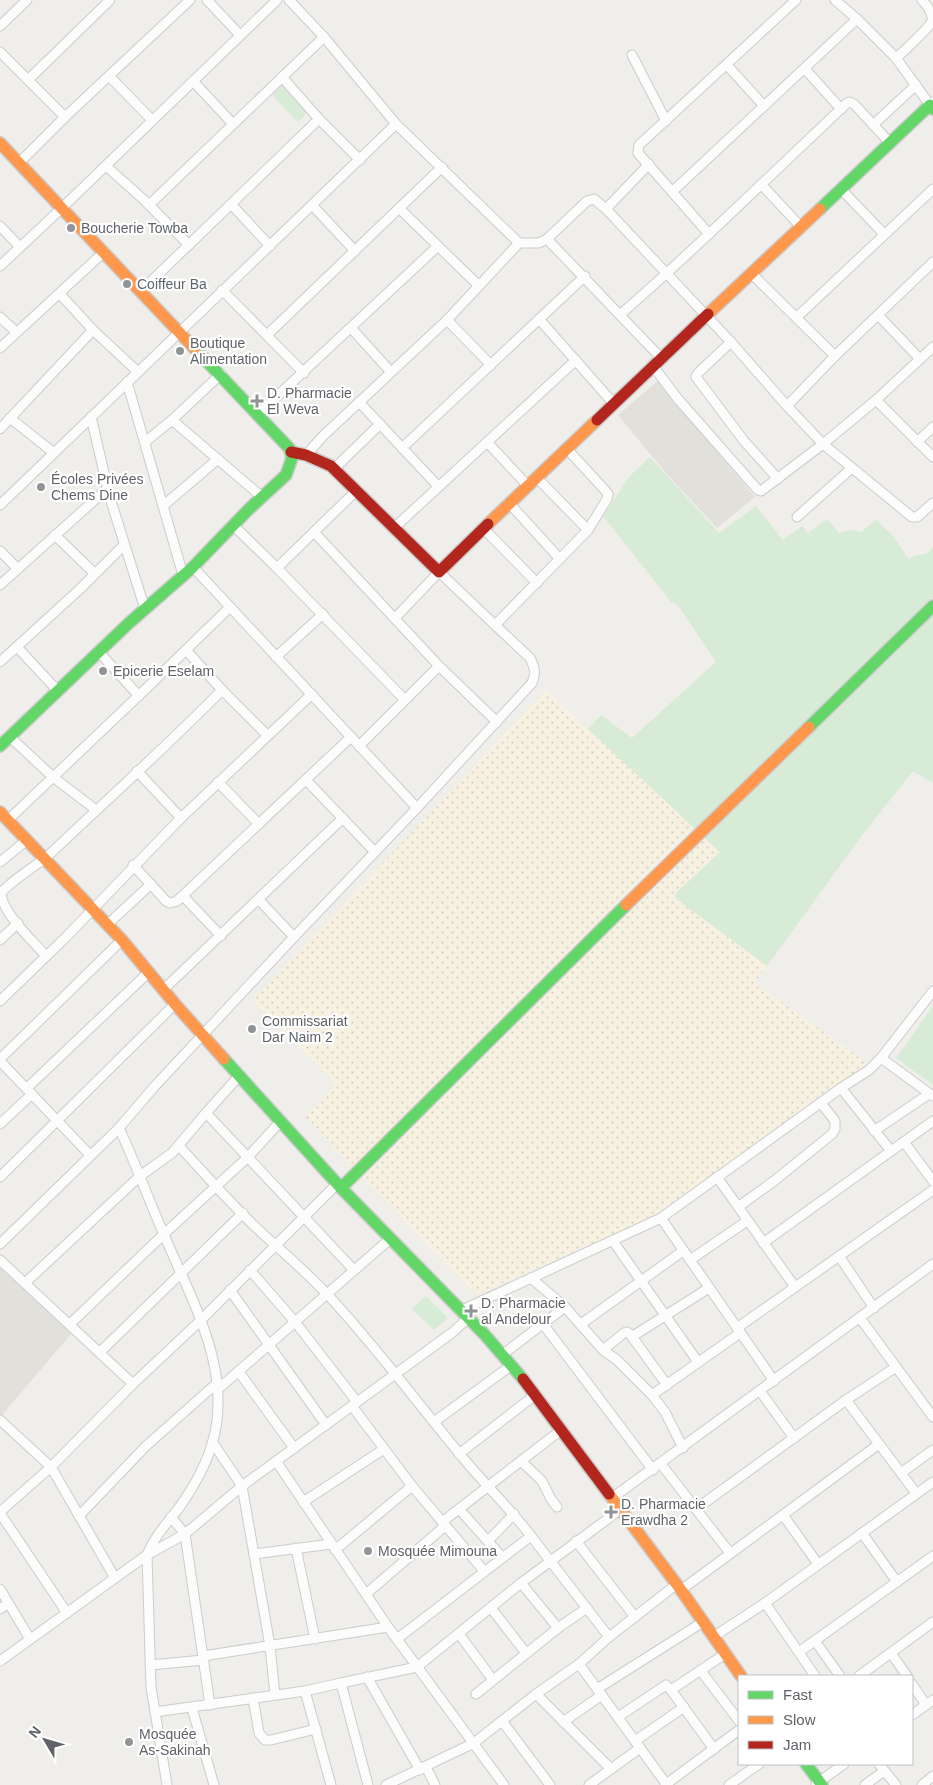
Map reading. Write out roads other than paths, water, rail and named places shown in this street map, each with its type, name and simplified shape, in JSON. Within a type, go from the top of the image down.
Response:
[{"type":"street","points":[[0,26],[27,0]]},
{"type":"street","points":[[28,80],[110,0]]},
{"type":"street","points":[[20,163],[190,0]]},
{"type":"street","points":[[207,0],[240,35]]},
{"type":"street","points":[[0,266],[106,166],[276,0]]},
{"type":"street","points":[[289,0],[324,37],[396,124],[442,166],[519,242],[539,243],[547,239],[590,200],[594,199],[606,208],[668,273],[823,444],[912,517],[917,517],[933,503]]},
{"type":"street","points":[[709,234],[638,153],[639,146],[796,0]]},
{"type":"street","points":[[395,618],[439,572],[706,315],[932,105],[896,58],[835,0]]},
{"type":"street","points":[[896,58],[930,24],[931,6],[922,0]]},
{"type":"street","points":[[673,191],[857,19]]},
{"type":"street","points":[[149,205],[324,37]]},
{"type":"street","points":[[0,52],[66,117]]},
{"type":"street","points":[[632,55],[666,121]]},
{"type":"street","points":[[727,65],[764,106]]},
{"type":"street","points":[[805,69],[841,109]]},
{"type":"street","points":[[110,76],[152,120]]},
{"type":"street","points":[[282,77],[319,119],[360,160]]},
{"type":"street","points":[[193,81],[233,124]]},
{"type":"street","points":[[873,125],[916,85]]},
{"type":"street","points":[[621,314],[668,273],[850,102],[890,143]]},
{"type":"street","points":[[141,291],[319,119]]},
{"type":"street","points":[[0,505],[396,124]]},
{"type":"street","points":[[0,143],[221,374],[288,446],[291,452],[291,464],[286,475],[233,525],[193,567],[145,608],[0,746]]},
{"type":"street","points":[[606,208],[649,164]]},
{"type":"street","points":[[106,166],[189,245]]},
{"type":"street","points":[[267,335],[442,166]]},
{"type":"street","points":[[761,184],[800,227]]},
{"type":"street","points":[[841,189],[884,234]]},
{"type":"street","points":[[797,316],[932,191]]},
{"type":"street","points":[[231,204],[270,246]]},
{"type":"street","points":[[312,205],[355,251]]},
{"type":"street","points":[[399,208],[479,286]]},
{"type":"street","points":[[0,226],[20,247]]},
{"type":"street","points":[[547,239],[621,314],[657,362],[678,399],[758,490],[761,491],[823,444],[876,400],[933,347]]},
{"type":"street","points":[[306,455],[323,436],[448,320],[519,242]]},
{"type":"street","points":[[258,414],[438,246]]},
{"type":"street","points":[[0,348],[104,252]]},
{"type":"street","points":[[787,406],[933,262]]},
{"type":"street","points":[[751,273],[836,356]]},
{"type":"street","points":[[402,448],[585,276]]},
{"type":"street","points":[[222,290],[304,373]]},
{"type":"street","points":[[60,294],[93,330],[138,372]]},
{"type":"street","points":[[0,316],[16,332]]},
{"type":"street","points":[[879,316],[920,359]]},
{"type":"street","points":[[539,319],[614,404]]},
{"type":"street","points":[[448,320],[491,365]]},
{"type":"street","points":[[351,328],[391,372]]},
{"type":"street","points":[[0,429],[86,340],[93,330]]},
{"type":"street","points":[[731,342],[696,376],[744,441],[778,479]]},
{"type":"street","points":[[394,528],[576,360]]},
{"type":"street","points":[[145,442],[172,420],[221,374]]},
{"type":"street","points":[[127,382],[183,575]]},
{"type":"street","points":[[876,400],[933,457]]},
{"type":"street","points":[[359,402],[438,486]]},
{"type":"street","points":[[91,417],[124,545],[145,608]]},
{"type":"street","points":[[10,418],[54,453]]},
{"type":"street","points":[[172,420],[262,497]]},
{"type":"street","points":[[334,469],[380,424]]},
{"type":"street","points":[[917,442],[933,427]]},
{"type":"street","points":[[487,442],[528,486]]},
{"type":"street","points":[[495,625],[588,530],[604,506],[608,494],[567,449]]},
{"type":"street","points":[[1,1241],[119,1128],[203,1034],[497,722],[532,683],[536,673],[530,658],[334,469],[327,463],[306,455],[291,452]]},
{"type":"street","points":[[163,506],[218,459]]},
{"type":"street","points":[[797,517],[852,468]]},
{"type":"street","points":[[537,478],[588,530]]},
{"type":"street","points":[[0,585],[108,488]]},
{"type":"street","points":[[277,568],[356,491]]},
{"type":"street","points":[[510,504],[560,559]]},
{"type":"street","points":[[233,525],[323,614],[405,700]]},
{"type":"street","points":[[484,529],[537,583]]},
{"type":"street","points":[[314,532],[439,666],[497,722]]},
{"type":"street","points":[[55,535],[95,574]]},
{"type":"street","points":[[0,662],[124,545]]},
{"type":"street","points":[[0,551],[17,568]]},
{"type":"street","points":[[193,567],[417,808]]},
{"type":"street","points":[[67,1613],[0,1512],[51,1468],[133,1384],[201,1320],[304,1216],[339,1186],[933,606]]},
{"type":"street","points":[[230,607],[53,777],[4,816],[108,924],[163,990],[339,1186],[470,1320],[512,1366],[679,1587],[740,1675]]},
{"type":"street","points":[[276,657],[323,614]]},
{"type":"street","points":[[17,647],[58,691]]},
{"type":"street","points":[[186,650],[222,690],[267,735]]},
{"type":"street","points":[[99,652],[139,696]]},
{"type":"street","points":[[359,746],[439,666]]},
{"type":"street","points":[[46,956],[8,911],[1,893],[6,887],[45,859],[222,690]]},
{"type":"street","points":[[0,1001],[180,818],[312,694]]},
{"type":"street","points":[[10,737],[53,777],[96,810]]},
{"type":"street","points":[[133,865],[170,903],[177,901],[351,737]]},
{"type":"street","points":[[137,772],[180,818]]},
{"type":"street","points":[[306,780],[376,852]]},
{"type":"street","points":[[218,782],[258,824]]},
{"type":"street","points":[[163,990],[343,818]]},
{"type":"street","points":[[0,862],[27,840]]},
{"type":"street","points":[[108,924],[151,884]]},
{"type":"street","points":[[182,896],[221,936]]},
{"type":"street","points":[[259,900],[294,937]]},
{"type":"street","points":[[0,940],[18,923]]},
{"type":"street","points":[[90,1155],[0,1060],[122,940]]},
{"type":"street","points":[[0,1124],[29,1091],[149,972]]},
{"type":"street","points":[[460,1311],[661,1218],[841,1088],[869,1070],[881,1058],[933,991]]},
{"type":"street","points":[[0,1177],[176,1004]]},
{"type":"street","points":[[874,1131],[931,1095],[881,1058]]},
{"type":"street","points":[[25,1283],[140,1176],[164,1160],[179,1146],[239,1076]]},
{"type":"street","points":[[841,1088],[891,1151]]},
{"type":"street","points":[[738,1207],[774,1181],[832,1134],[835,1129],[835,1120],[821,1103]]},
{"type":"street","points":[[206,1113],[354,1270]]},
{"type":"street","points":[[763,1244],[933,1121]]},
{"type":"street","points":[[70,1324],[248,1157],[280,1122]]},
{"type":"street","points":[[119,1128],[201,1320],[214,1363],[217,1386],[218,1411],[213,1443],[197,1479],[186,1497],[156,1535],[148,1555],[151,1687],[168,1785]]},
{"type":"street","points":[[904,1142],[933,1181]]},
{"type":"street","points":[[179,1146],[262,1233],[298,1264],[328,1295],[396,1374],[459,1454],[514,1514],[609,1637]]},
{"type":"street","points":[[717,1177],[795,1288]]},
{"type":"street","points":[[652,1395],[795,1288],[933,1190]]},
{"type":"street","points":[[100,1352],[243,1213]]},
{"type":"street","points":[[661,1218],[774,1381]]},
{"type":"street","points":[[690,1260],[747,1221]]},
{"type":"street","points":[[79,1516],[146,1446],[217,1386],[239,1372],[390,1239]]},
{"type":"street","points":[[613,1241],[698,1362]]},
{"type":"street","points":[[581,1324],[683,1251]]},
{"type":"street","points":[[840,1256],[874,1308]]},
{"type":"street","points":[[0,1260],[133,1384]]},
{"type":"street","points":[[612,1498],[653,1470],[933,1264]]},
{"type":"street","points":[[250,1270],[296,1323],[412,1486],[484,1572]]},
{"type":"street","points":[[531,1278],[565,1307],[603,1350],[617,1360],[652,1395],[665,1412],[683,1448]]},
{"type":"street","points":[[633,1336],[709,1288]]},
{"type":"street","points":[[230,1290],[326,1425]]},
{"type":"street","points":[[502,1355],[565,1307]]},
{"type":"street","points":[[860,1318],[933,1418]]},
{"type":"street","points":[[0,1661],[148,1555],[185,1534],[242,1486],[396,1374],[465,1321],[470,1320]]},
{"type":"street","points":[[543,1324],[653,1470]]},
{"type":"street","points":[[603,1350],[627,1332],[633,1336],[667,1384]]},
{"type":"street","points":[[434,1422],[512,1366]]},
{"type":"street","points":[[696,1509],[846,1400],[896,1367]]},
{"type":"street","points":[[239,1372],[294,1448]]},
{"type":"street","points":[[760,1391],[794,1438]]},
{"type":"street","points":[[459,1454],[535,1395]]},
{"type":"street","points":[[846,1400],[916,1494]]},
{"type":"street","points":[[0,1420],[51,1468],[115,1578]]},
{"type":"street","points":[[366,1594],[459,1509],[561,1430]]},
{"type":"street","points":[[213,1443],[242,1486],[270,1646],[275,1695]]},
{"type":"street","points":[[386,1785],[474,1743],[536,1694],[579,1664],[635,1617],[730,1553],[879,1444]]},
{"type":"street","points":[[303,1502],[384,1449]]},
{"type":"street","points":[[901,1473],[933,1450]]},
{"type":"street","points":[[276,1461],[388,1627],[502,1784]]},
{"type":"street","points":[[521,1461],[542,1481],[557,1508]]},
{"type":"street","points":[[661,1464],[730,1553]]},
{"type":"street","points":[[713,1636],[765,1603],[933,1482]]},
{"type":"street","points":[[254,1554],[296,1548],[333,1547],[412,1486]]},
{"type":"street","points":[[459,1509],[502,1558]]},
{"type":"street","points":[[155,1712],[306,1691],[417,1667],[521,1583],[620,1510]]},
{"type":"street","points":[[488,1541],[514,1514]]},
{"type":"street","points":[[783,1515],[818,1564]]},
{"type":"street","points":[[171,1517],[185,1534],[210,1705]]},
{"type":"street","points":[[862,1532],[897,1582]]},
{"type":"street","points":[[398,1639],[532,1536]]},
{"type":"street","points":[[576,1541],[635,1617]]},
{"type":"street","points":[[296,1548],[315,1639]]},
{"type":"street","points":[[799,1652],[933,1556]]},
{"type":"street","points":[[521,1583],[558,1628]]},
{"type":"street","points":[[0,1589],[30,1639]]},
{"type":"street","points":[[0,1609],[8,1603]]},
{"type":"street","points":[[765,1603],[814,1675]]},
{"type":"street","points":[[491,1608],[526,1653]]},
{"type":"street","points":[[476,1694],[526,1653],[586,1608]]},
{"type":"street","points":[[563,1722],[600,1692],[703,1622]]},
{"type":"street","points":[[859,1675],[933,1622]]},
{"type":"street","points":[[150,1665],[388,1627]]},
{"type":"street","points":[[459,1634],[493,1680]]},
{"type":"street","points":[[815,1641],[839,1675]]},
{"type":"street","points":[[890,1653],[906,1675]]},
{"type":"street","points":[[671,1690],[725,1654]]},
{"type":"street","points":[[579,1664],[666,1785],[738,1731]]},
{"type":"street","points":[[701,1671],[738,1720]]},
{"type":"street","points":[[368,1677],[435,1785]]},
{"type":"street","points":[[341,1683],[368,1785]]},
{"type":"street","points":[[618,1717],[666,1685],[714,1749]]},
{"type":"street","points":[[913,1685],[930,1702],[913,1714]]},
{"type":"street","points":[[306,1691],[331,1785]]},
{"type":"street","points":[[536,1694],[611,1769]]},
{"type":"street","points":[[253,1698],[259,1733],[265,1740],[316,1729]]},
{"type":"street","points":[[589,1785],[611,1769],[684,1707]]},
{"type":"street","points":[[192,1708],[213,1785]]},
{"type":"street","points":[[502,1721],[550,1785]]},
{"type":"street","points":[[729,1785],[758,1765]]},
{"type":"street","points":[[807,1765],[818,1784],[843,1765]]},
{"type":"street","points":[[865,1785],[881,1768],[896,1785]]},
{"type":"street","points":[[922,1785],[933,1776]]},
{"type":"place","name":"Boucherie Towba","points":[[71,228]]},
{"type":"place","name":"Coiffeur Ba","points":[[127,284]]},
{"type":"place","name":"Boutique Alimentation","points":[[180,351]]},
{"type":"place","name":"D. Pharmacie El Weva","points":[[257,401]]},
{"type":"place","name":"Écoles Privées Chems Dine","points":[[41,487]]},
{"type":"place","name":"Epicerie Eselam","points":[[103,671]]},
{"type":"place","name":"Commissariat Dar Naim 2","points":[[252,1029]]},
{"type":"place","name":"D. Pharmacie al Andelour","points":[[471,1311]]},
{"type":"place","name":"D. Pharmacie Erawdha 2","points":[[611,1512]]},
{"type":"place","name":"Mosquée Mimouna","points":[[368,1551]]},
{"type":"place","name":"Mosquée As-Sakinah","points":[[129,1742]]}]
